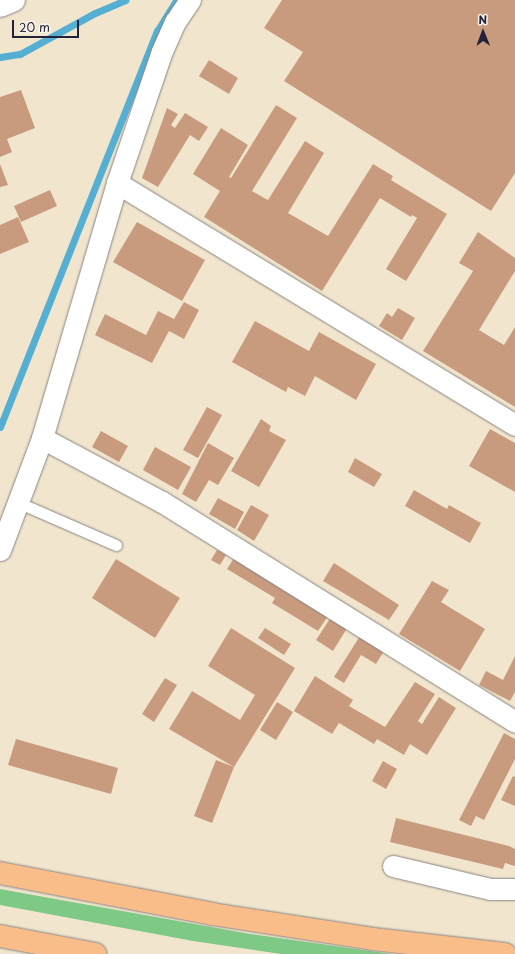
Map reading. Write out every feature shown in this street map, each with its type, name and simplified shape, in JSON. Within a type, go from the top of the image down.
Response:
[{"type":"highway","points":[[0,873],[212,914],[373,940],[505,954]]},
{"type":"highway","points":[[0,936],[95,954]]},
{"type":"street","points":[[0,6],[14,0]]},
{"type":"street","points":[[0,550],[42,438],[117,183],[162,51],[175,22],[190,0]]},
{"type":"street","points":[[117,183],[515,425]]},
{"type":"street","points":[[42,438],[162,502],[515,722]]},
{"type":"street","points":[[393,866],[490,889],[515,889]]},
{"type":"lane","points":[[17,502],[116,545]]},
{"type":"green space","points":[[0,889],[250,934],[391,954],[281,954],[193,941],[0,905]]},
{"type":"building","points":[[282,0],[515,0],[515,173],[491,211],[284,81],[303,52],[264,28]]},
{"type":"building","points":[[209,60],[238,78],[229,94],[199,76]]},
{"type":"building","points":[[21,90],[35,128],[7,139],[12,152],[0,157],[0,97]]},
{"type":"building","points":[[276,105],[297,118],[252,191],[268,200],[305,141],[324,153],[288,213],[328,236],[373,164],[393,176],[391,180],[447,214],[406,281],[386,269],[417,218],[412,215],[411,217],[380,198],[322,291],[204,217],[220,191],[193,174],[221,128],[248,145],[229,177],[231,178]]},
{"type":"building","points":[[167,108],[178,114],[171,125],[175,128],[185,113],[208,127],[199,141],[190,135],[158,187],[142,178]]},
{"type":"building","points":[[0,164],[8,185],[0,187]]},
{"type":"building","points":[[50,190],[57,206],[21,222],[14,206]]},
{"type":"building","points":[[18,217],[29,242],[0,254],[0,225]]},
{"type":"building","points":[[137,222],[205,260],[182,301],[113,262]]},
{"type":"building","points":[[478,232],[515,258],[515,271],[479,330],[504,345],[515,327],[515,407],[423,351],[473,271],[459,263]]},
{"type":"building","points":[[184,302],[199,310],[184,339],[169,331],[152,363],[95,335],[105,314],[146,335],[158,311],[174,319]]},
{"type":"building","points":[[398,308],[415,318],[402,340],[379,326],[387,313],[392,317]]},
{"type":"building","points":[[255,321],[309,351],[319,332],[376,364],[356,400],[315,376],[305,396],[288,387],[286,392],[232,362]]},
{"type":"building","points":[[207,407],[222,415],[198,458],[183,450]]},
{"type":"building","points":[[261,419],[271,426],[269,431],[286,440],[259,487],[231,471]]},
{"type":"building","points":[[490,429],[515,443],[515,492],[469,466]]},
{"type":"building","points":[[101,431],[128,446],[119,462],[92,447]]},
{"type":"building","points":[[208,443],[234,458],[218,485],[209,480],[196,502],[182,494]]},
{"type":"building","points":[[155,447],[191,467],[178,490],[143,470]]},
{"type":"building","points":[[355,458],[382,474],[374,487],[348,472]]},
{"type":"building","points":[[414,490],[447,509],[449,505],[481,523],[470,543],[405,506]]},
{"type":"building","points":[[218,498],[244,512],[235,529],[209,514]]},
{"type":"building","points":[[251,505],[269,515],[254,541],[237,530]]},
{"type":"building","points":[[217,550],[226,555],[220,565],[211,560]]},
{"type":"building","points":[[234,558],[328,616],[318,631],[272,603],[275,598],[227,569]]},
{"type":"building","points":[[116,559],[180,598],[155,638],[92,598]]},
{"type":"building","points":[[334,563],[399,605],[389,620],[323,581]]},
{"type":"building","points":[[432,581],[449,590],[441,602],[485,629],[460,671],[399,634]]},
{"type":"building","points":[[333,614],[349,625],[333,651],[316,640]]},
{"type":"building","points":[[231,628],[295,668],[234,767],[169,729],[192,691],[240,720],[255,695],[208,666]]},
{"type":"building","points":[[265,628],[291,644],[284,655],[258,638]]},
{"type":"building","points":[[360,636],[384,651],[376,664],[361,655],[344,683],[334,677]]},
{"type":"building","points":[[515,656],[515,692],[510,701],[479,685],[486,671],[503,680]]},
{"type":"building","points":[[315,676],[353,700],[349,706],[385,727],[415,682],[435,694],[418,721],[422,724],[439,697],[456,708],[427,755],[410,744],[404,755],[377,739],[374,744],[339,723],[332,734],[294,711]]},
{"type":"building","points":[[165,678],[177,685],[154,722],[142,714]]},
{"type":"building","points":[[277,702],[293,712],[276,740],[260,730]]},
{"type":"building","points":[[504,733],[515,739],[515,759],[484,820],[476,816],[471,826],[459,820]]},
{"type":"building","points":[[16,739],[118,768],[111,794],[8,765]]},
{"type":"building","points":[[216,760],[234,767],[212,823],[194,816]]},
{"type":"building","points":[[383,761],[397,769],[386,789],[372,781]]},
{"type":"building","points":[[513,776],[515,777],[515,806],[501,800]]},
{"type":"building","points":[[396,818],[509,846],[515,849],[515,866],[505,863],[503,869],[390,842]]},
{"type":"waterway","points":[[0,57],[20,54],[95,13],[125,0]]},
{"type":"waterway","points":[[0,427],[157,31],[176,0]]}]
